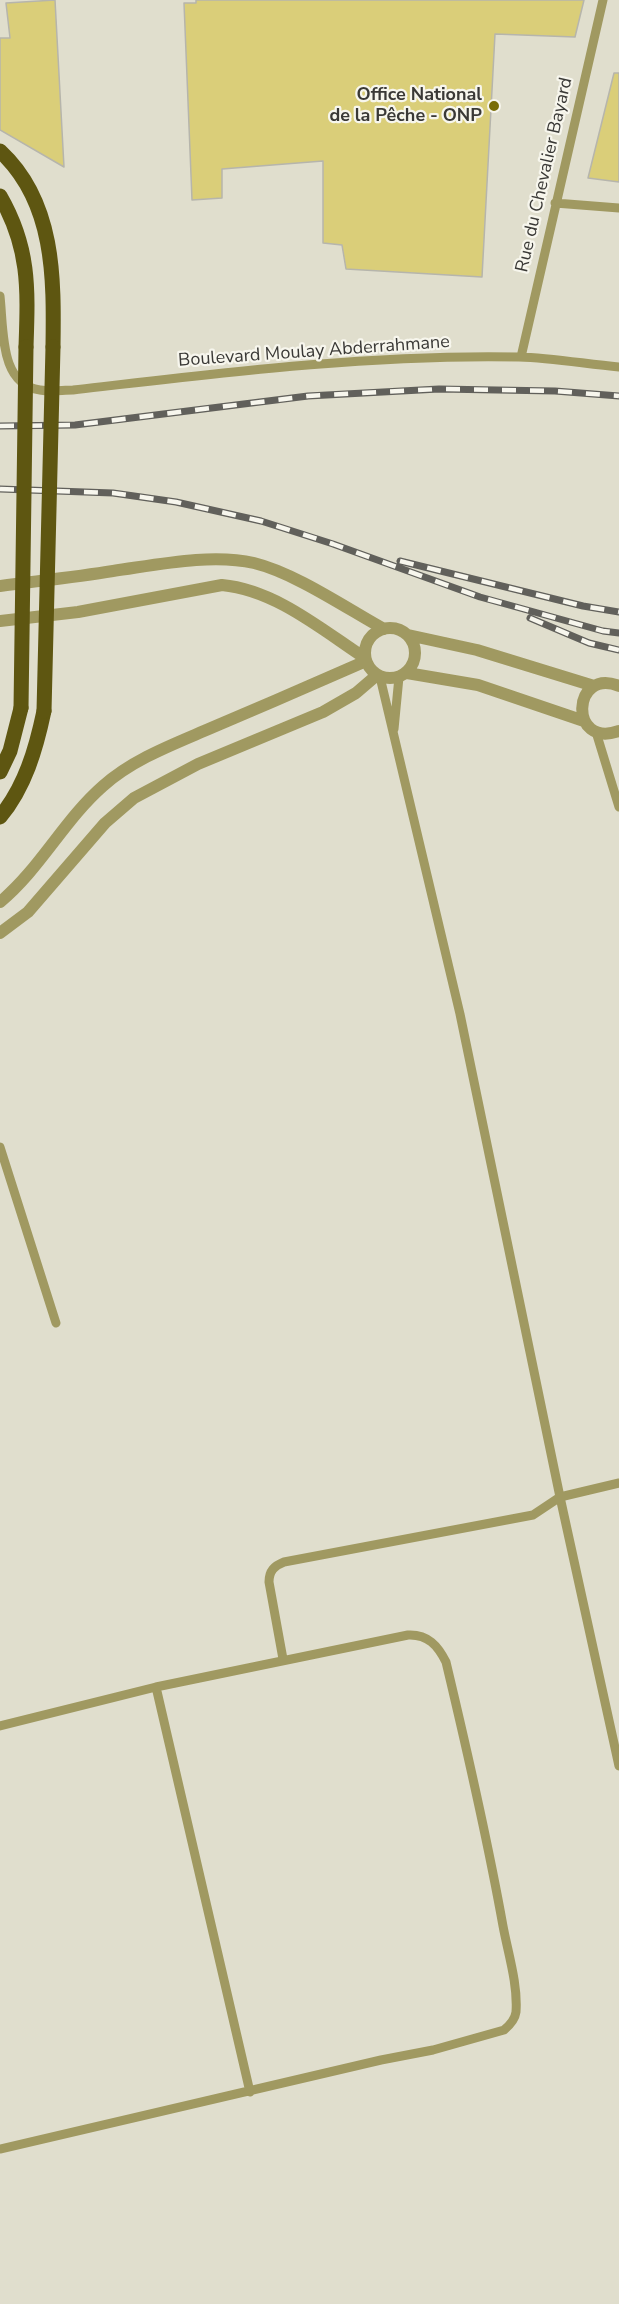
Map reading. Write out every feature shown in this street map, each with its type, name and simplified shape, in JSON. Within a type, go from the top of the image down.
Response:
[{"type":"main road","points":[[0,151],[10,160],[28,188],[44,221],[52,262],[53,347],[44,711],[37,743],[25,776],[0,817]]},
{"type":"main road","points":[[0,196],[21,243],[26,267],[21,708],[10,751],[0,772]]},
{"type":"street","points":[[0,586],[161,564],[236,560],[254,563],[284,574],[384,628],[397,629],[408,635],[477,650],[594,686],[610,683],[619,686]]},
{"type":"street","points":[[0,621],[78,612],[198,588],[229,585],[249,589],[289,609],[365,659],[370,669],[379,676],[393,679],[403,675],[413,665],[416,653],[408,635]]},
{"type":"street","points":[[365,659],[369,639],[384,628]]},
{"type":"street","points":[[0,902],[16,889],[84,804],[128,767],[365,659]]},
{"type":"street","points":[[403,675],[478,685],[584,721],[596,732],[604,734],[619,731]]},
{"type":"street","points":[[0,933],[28,912],[105,823],[134,798],[198,764],[323,712],[356,693],[379,676]]},
{"type":"street","points":[[584,721],[583,698],[594,686]]},
{"type":"lane","name":"Rue du Chevalier Bayard","points":[[521,357],[603,0]]},
{"type":"lane","points":[[555,203],[619,208]]},
{"type":"lane","name":"Boulevard Moulay Abderrahmane","points":[[0,296],[1,355],[4,366],[14,380],[25,387],[41,390],[73,390],[286,368],[419,358],[521,357],[619,367]]},
{"type":"lane","points":[[393,740],[403,675]]},
{"type":"lane","points":[[379,676],[460,1014],[560,1497],[619,1766]]},
{"type":"lane","points":[[596,732],[619,807]]},
{"type":"lane","points":[[0,1147],[56,1323]]},
{"type":"lane","points":[[283,1659],[269,1582],[269,1576],[276,1565],[533,1515],[560,1497],[619,1483]]},
{"type":"lane","points":[[0,1726],[156,1687],[283,1659],[408,1635],[424,1636],[440,1650],[446,1662],[483,1826],[514,1991],[516,2014],[512,2023],[504,2030],[433,2050],[381,2060],[0,2149]]},
{"type":"lane","points":[[156,1687],[250,2092]]},
{"type":"shaded area","points":[[0,0],[619,0],[619,2304],[0,2304]]},
{"type":"building","points":[[55,0],[64,167],[0,130],[0,38],[10,38],[6,3]]},
{"type":"building","points":[[196,0],[584,0],[575,37],[495,34],[482,277],[346,269],[342,245],[323,243],[323,161],[222,169],[222,198],[192,200],[184,3],[196,3]]},
{"type":"building","points":[[614,73],[619,73],[619,182],[588,178]]},
{"type":"railway","points":[[0,426],[75,425],[308,396],[439,389],[555,391],[619,396]]},
{"type":"railway","points":[[0,489],[113,493],[176,502],[261,521],[333,544],[480,597],[603,631],[619,633]]},
{"type":"railway","points":[[400,561],[583,606],[619,612]]},
{"type":"railway","points":[[530,618],[589,643],[619,650]]},
{"type":"place","name":"Office National de la Pêche - ONP","points":[[494,106]]}]
